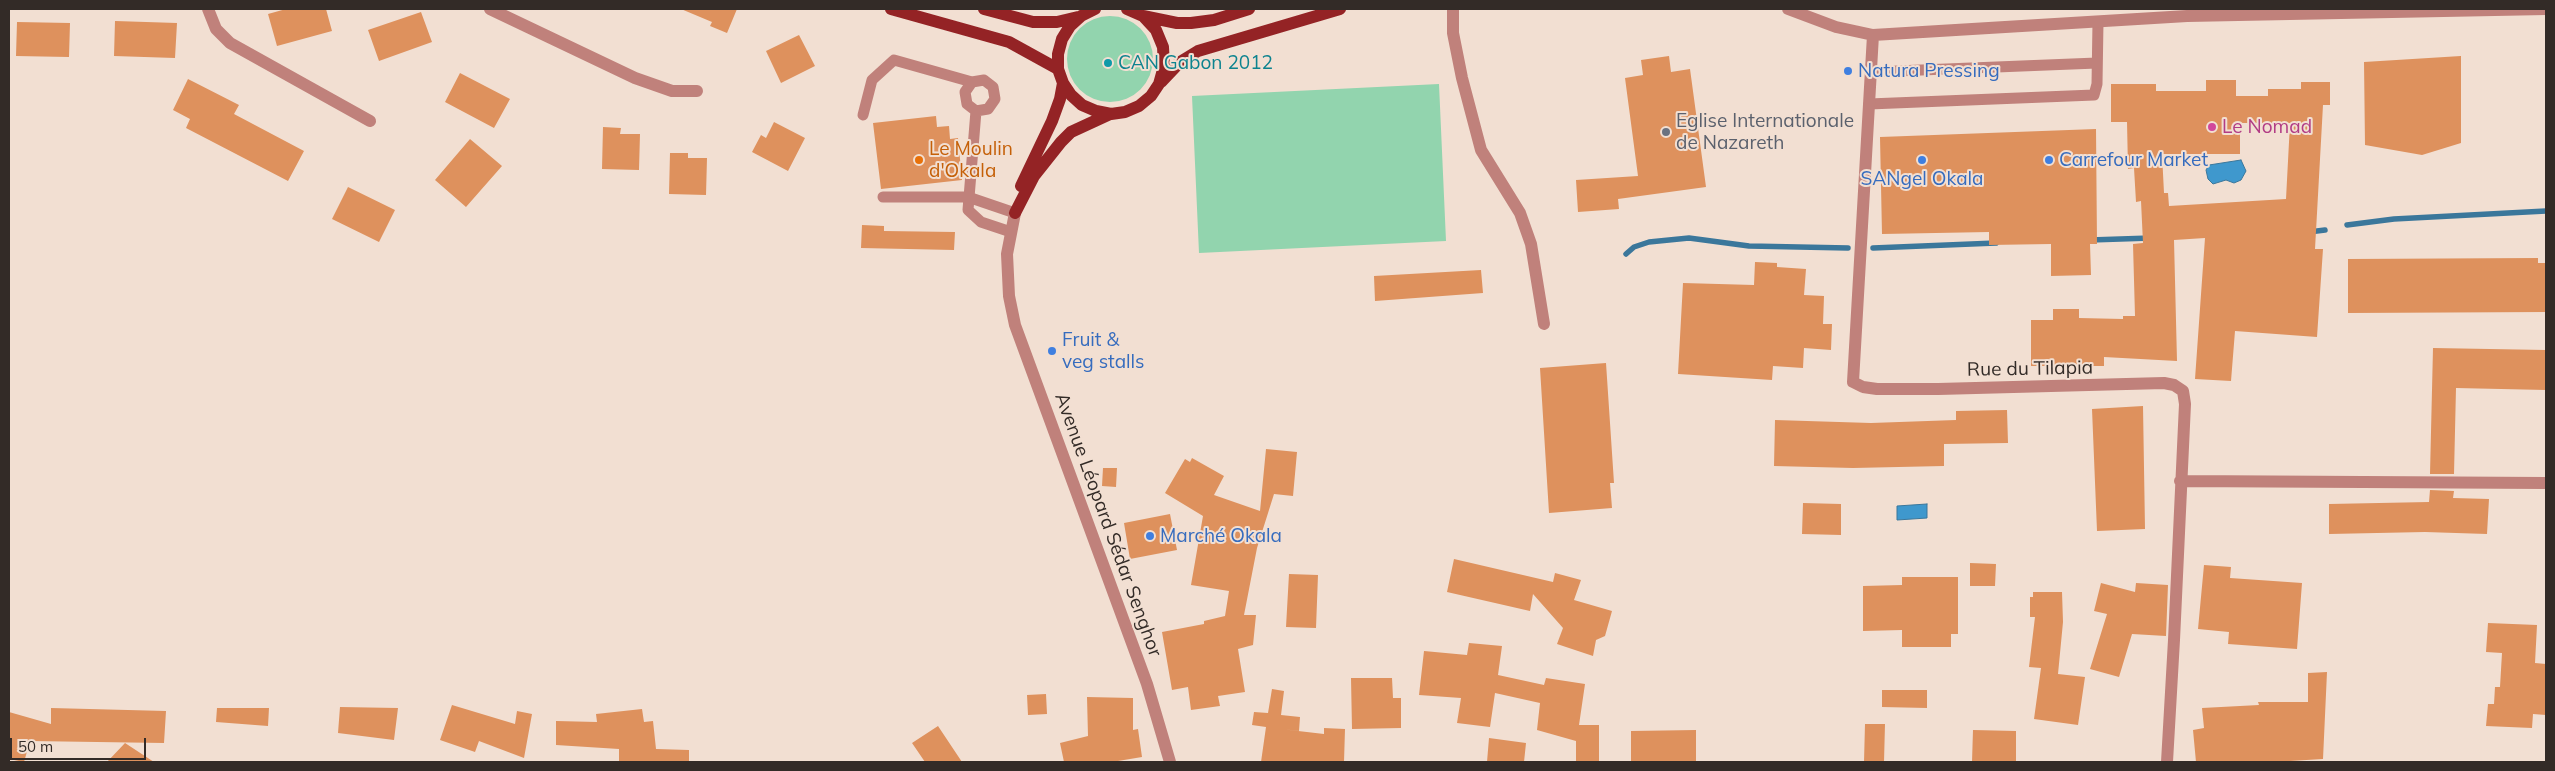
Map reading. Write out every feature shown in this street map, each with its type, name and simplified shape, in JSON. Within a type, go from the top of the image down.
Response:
[{"type":"main road","points":[[891,9],[1009,42],[1058,68]]},
{"type":"main road","points":[[984,9],[1033,22],[1058,22],[1081,16],[1095,9]]},
{"type":"main road","points":[[1127,9],[1143,16],[1177,23],[1214,20],[1249,9]]},
{"type":"main road","points":[[1016,213],[1034,176],[1070,132],[1111,114],[1125,112],[1139,106],[1151,96],[1159,84],[1180,62],[1198,52],[1340,9]]},
{"type":"main road","points":[[1081,16],[1070,26],[1062,39],[1058,54],[1058,68],[1063,83],[1071,95],[1082,105],[1096,111],[1111,114]]},
{"type":"main road","points":[[1143,16],[1156,30],[1163,47],[1164,66],[1159,84]]},
{"type":"main road","points":[[1016,213],[1020,187],[1052,121],[1060,99],[1063,83]]},
{"type":"street","points":[[208,9],[216,29],[230,43],[370,121]]},
{"type":"street","points":[[490,9],[635,78],[672,91],[697,91]]},
{"type":"street","points":[[1453,9],[1453,33],[1462,78],[1482,150],[1520,213],[1531,244],[1544,324]]},
{"type":"street","points":[[1788,9],[1836,27],[1873,35],[2187,16],[2546,9]]},
{"type":"street","name":"Rue du Tilapia","points":[[1873,35],[1853,382],[1863,387],[1938,389],[2164,383],[2174,385],[2183,392],[2185,404],[2174,640],[2166,762]]},
{"type":"street","name":"Avenue Léopard Sédar Senghor","points":[[1016,213],[1007,254],[1009,296],[1015,325],[1147,684],[1170,762]]},
{"type":"street","points":[[2180,481],[2546,483]]},
{"type":"lane","points":[[1869,104],[2094,95],[2098,22]]},
{"type":"lane","points":[[864,115],[872,80],[894,60],[972,82],[984,80],[993,87],[995,99],[988,109],[976,111],[967,104],[965,92],[972,82]]},
{"type":"lane","points":[[1871,72],[2097,63]]},
{"type":"lane","points":[[976,111],[968,210],[981,222],[1011,232]]},
{"type":"lane","points":[[883,197],[968,198],[1016,213]]},
{"type":"green space","points":[[1110,16],[1126,19],[1134,23],[1146,35],[1150,43],[1153,59],[1150,75],[1146,83],[1134,95],[1126,99],[1110,102],[1094,99],[1086,95],[1074,83],[1070,75],[1067,59],[1070,43],[1074,35],[1086,23],[1094,19]]},
{"type":"green space","points":[[1439,84],[1446,241],[1199,253],[1192,96]]},
{"type":"water","points":[[2241,160],[2246,171],[2241,180],[2234,183],[2226,180],[2213,184],[2208,179],[2206,170],[2209,165]]},
{"type":"water","points":[[1927,504],[1927,518],[1897,520],[1897,506]]},
{"type":"building","points":[[286,9],[326,9],[332,31],[277,46],[268,14]]},
{"type":"building","points":[[681,9],[737,9],[727,33],[710,26],[712,22]]},
{"type":"building","points":[[421,12],[432,42],[379,61],[368,30]]},
{"type":"building","points":[[115,21],[177,23],[175,58],[114,56]]},
{"type":"building","points":[[17,22],[70,23],[69,57],[16,56]]},
{"type":"building","points":[[799,35],[815,66],[781,83],[766,51]]},
{"type":"building","name":"Eglise Internationale de Nazareth","points":[[1669,56],[1671,72],[1690,69],[1706,187],[1618,199],[1619,209],[1578,212],[1576,180],[1638,176],[1625,78],[1643,75],[1641,60]]},
{"type":"building","points":[[2461,56],[2461,143],[2422,155],[2365,145],[2364,62]]},
{"type":"building","points":[[460,73],[510,99],[494,128],[445,102]]},
{"type":"building","points":[[188,79],[239,105],[234,114],[304,151],[288,181],[186,128],[190,119],[173,110]]},
{"type":"building","points":[[2206,80],[2236,80],[2236,96],[2268,96],[2268,89],[2301,89],[2301,82],[2330,82],[2330,105],[2323,105],[2315,249],[2323,249],[2317,337],[2235,331],[2231,381],[2195,379],[2205,238],[2174,240],[2177,361],[2104,357],[2104,366],[2031,366],[2031,320],[2053,320],[2053,309],[2079,309],[2079,318],[2123,319],[2123,316],[2135,316],[2133,244],[2143,243],[2141,201],[2136,202],[2134,168],[2128,169],[2127,122],[2111,122],[2111,84],[2156,84],[2156,91],[2206,91]],"holes":[[[2240,123],[2290,123],[2286,199],[2169,206],[2168,193],[2164,193],[2162,154],[2240,154]]]},
{"type":"building","name":"Le Moulin d'Okala","points":[[936,116],[937,127],[949,126],[950,139],[958,138],[962,180],[881,189],[873,123]]},
{"type":"building","points":[[774,122],[805,138],[788,171],[752,152],[761,135],[766,138]]},
{"type":"building","points":[[603,127],[621,128],[620,134],[640,134],[639,170],[602,169]]},
{"type":"building","points":[[2096,129],[2097,244],[2090,244],[2091,275],[2051,276],[2051,244],[1989,245],[1989,232],[1882,234],[1880,137]]},
{"type":"building","points":[[470,139],[502,166],[466,207],[435,180]]},
{"type":"building","points":[[670,153],[688,153],[688,158],[707,158],[706,195],[669,194]]},
{"type":"building","points":[[348,187],[395,210],[379,242],[332,219]]},
{"type":"building","points":[[862,225],[884,226],[884,231],[955,232],[954,250],[861,248]]},
{"type":"building","points":[[2538,258],[2538,263],[2546,263],[2546,312],[2348,313],[2348,259]]},
{"type":"building","points":[[1755,262],[1777,263],[1777,267],[1806,269],[1804,295],[1824,296],[1823,324],[1832,324],[1831,350],[1804,348],[1803,368],[1773,366],[1772,380],[1678,374],[1683,283],[1754,285]]},
{"type":"building","points":[[1481,270],[1483,293],[1375,301],[1374,276]]},
{"type":"building","points":[[2433,348],[2546,350],[2546,390],[2456,388],[2454,474],[2430,474]]},
{"type":"building","points":[[1606,363],[1614,483],[1610,483],[1612,508],[1549,513],[1540,368]]},
{"type":"building","points":[[2143,406],[2145,529],[2097,531],[2092,409]]},
{"type":"building","points":[[2007,410],[2008,443],[1944,444],[1944,466],[1853,468],[1774,466],[1775,420],[1871,423],[1956,420],[1956,411]]},
{"type":"building","points":[[1266,449],[1297,452],[1293,496],[1274,494],[1257,548],[1244,615],[1256,615],[1253,645],[1238,649],[1245,692],[1218,696],[1220,706],[1191,710],[1188,687],[1172,690],[1162,632],[1204,624],[1204,621],[1225,616],[1229,591],[1191,585],[1203,516],[1165,493],[1185,459],[1190,462],[1192,458],[1224,476],[1214,495],[1260,511]]},
{"type":"building","points":[[1103,468],[1117,468],[1116,487],[1102,486]]},
{"type":"building","points":[[2430,490],[2454,491],[2453,498],[2489,499],[2487,534],[2425,532],[2329,534],[2329,504],[2429,502]]},
{"type":"building","points":[[1803,503],[1841,504],[1841,535],[1802,534]]},
{"type":"building","name":"Marché Okala","points":[[1170,514],[1177,550],[1130,559],[1124,523]]},
{"type":"building","points":[[1454,559],[1553,582],[1555,573],[1581,580],[1574,600],[1612,611],[1605,636],[1596,640],[1593,656],[1557,644],[1563,628],[1533,594],[1530,611],[1447,592]]},
{"type":"building","points":[[1970,563],[1996,564],[1995,586],[1970,586]]},
{"type":"building","points":[[2204,565],[2231,567],[2230,578],[2302,583],[2297,649],[2228,644],[2229,632],[2198,629]]},
{"type":"building","points":[[1289,574],[1318,575],[1316,628],[1286,627]]},
{"type":"building","points":[[1902,577],[1958,577],[1958,634],[1951,634],[1951,647],[1902,647],[1902,630],[1863,631],[1863,586],[1902,585]]},
{"type":"building","points":[[2101,583],[2135,592],[2136,583],[2168,585],[2166,636],[2132,634],[2119,677],[2090,669],[2107,614],[2094,611]]},
{"type":"building","points":[[2033,592],[2062,592],[2063,622],[2058,674],[2085,677],[2078,725],[2034,719],[2041,668],[2029,667],[2035,617],[2030,617],[2030,597],[2033,597]]},
{"type":"building","points":[[2488,623],[2537,625],[2535,663],[2546,664],[2546,715],[2533,714],[2532,728],[2486,726],[2488,704],[2494,704],[2495,687],[2500,687],[2502,653],[2486,652]]},
{"type":"building","points":[[1469,643],[1502,646],[1498,675],[1544,685],[1546,678],[1585,684],[1579,725],[1599,725],[1599,762],[1576,762],[1576,741],[1537,730],[1540,703],[1495,693],[1490,727],[1457,723],[1461,698],[1419,695],[1424,651],[1467,655]]},
{"type":"building","points":[[2327,672],[2323,759],[2274,762],[2196,762],[2193,730],[2204,728],[2202,708],[2259,705],[2258,702],[2308,702],[2308,673]]},
{"type":"building","points":[[1351,678],[1392,678],[1393,698],[1401,698],[1401,728],[1352,729]]},
{"type":"building","points":[[1272,689],[1284,691],[1281,715],[1300,717],[1299,731],[1281,729],[1324,734],[1324,728],[1345,729],[1344,762],[1261,762],[1266,727],[1252,725],[1254,712],[1268,713]]},
{"type":"building","points":[[1882,690],[1927,690],[1927,708],[1882,707]]},
{"type":"building","points":[[1046,694],[1047,714],[1028,715],[1027,695]]},
{"type":"building","points":[[1087,697],[1133,698],[1133,730],[1138,729],[1142,757],[1112,762],[1064,762],[1060,743],[1088,736]]},
{"type":"building","points":[[452,705],[515,724],[517,711],[532,714],[524,758],[479,741],[475,752],[440,740]]},
{"type":"building","points":[[340,707],[398,708],[394,740],[338,733]]},
{"type":"building","points":[[51,708],[166,711],[164,743],[30,741],[24,762],[9,759],[9,712],[51,724]]},
{"type":"building","points":[[217,708],[269,708],[268,726],[216,722]]},
{"type":"building","points":[[642,709],[644,722],[653,721],[656,749],[689,750],[689,762],[619,762],[619,749],[556,745],[556,721],[597,722],[596,714]]},
{"type":"building","points":[[1865,724],[1885,724],[1884,762],[1864,762]]},
{"type":"building","points":[[938,726],[962,762],[925,762],[912,743]]},
{"type":"building","points":[[1696,730],[1696,762],[1631,762],[1631,731]]},
{"type":"building","points":[[1973,730],[2016,731],[2016,762],[1972,762]]},
{"type":"building","points":[[1489,738],[1526,743],[1524,762],[1487,762]]},
{"type":"building","points":[[125,743],[154,762],[107,762]]},
{"type":"waterway","points":[[2347,225],[2394,219],[2546,211]]},
{"type":"waterway","points":[[2309,232],[2325,230]]},
{"type":"waterway","points":[[1626,254],[1634,247],[1649,242],[1689,238],[1749,246],[1848,248]]},
{"type":"waterway","points":[[2090,240],[2151,238]]},
{"type":"waterway","points":[[1873,248],[1996,243]]},
{"type":"place","name":"CAN Gabon 2012","points":[[1108,63]]},
{"type":"place","name":"Natura Pressing","points":[[1848,71]]},
{"type":"place","name":"Le Nomad","points":[[2212,127]]},
{"type":"place","name":"Eglise Internationale de Nazareth","points":[[1666,132]]},
{"type":"place","name":"Le Moulin d'Okala","points":[[919,160]]},
{"type":"place","name":"SANgel Okala","points":[[1922,160]]},
{"type":"place","name":"Carrefour Market","points":[[2049,160]]},
{"type":"place","name":"Fruit & veg stalls","points":[[1052,351]]},
{"type":"place","name":"Marché Okala","points":[[1150,536]]}]
